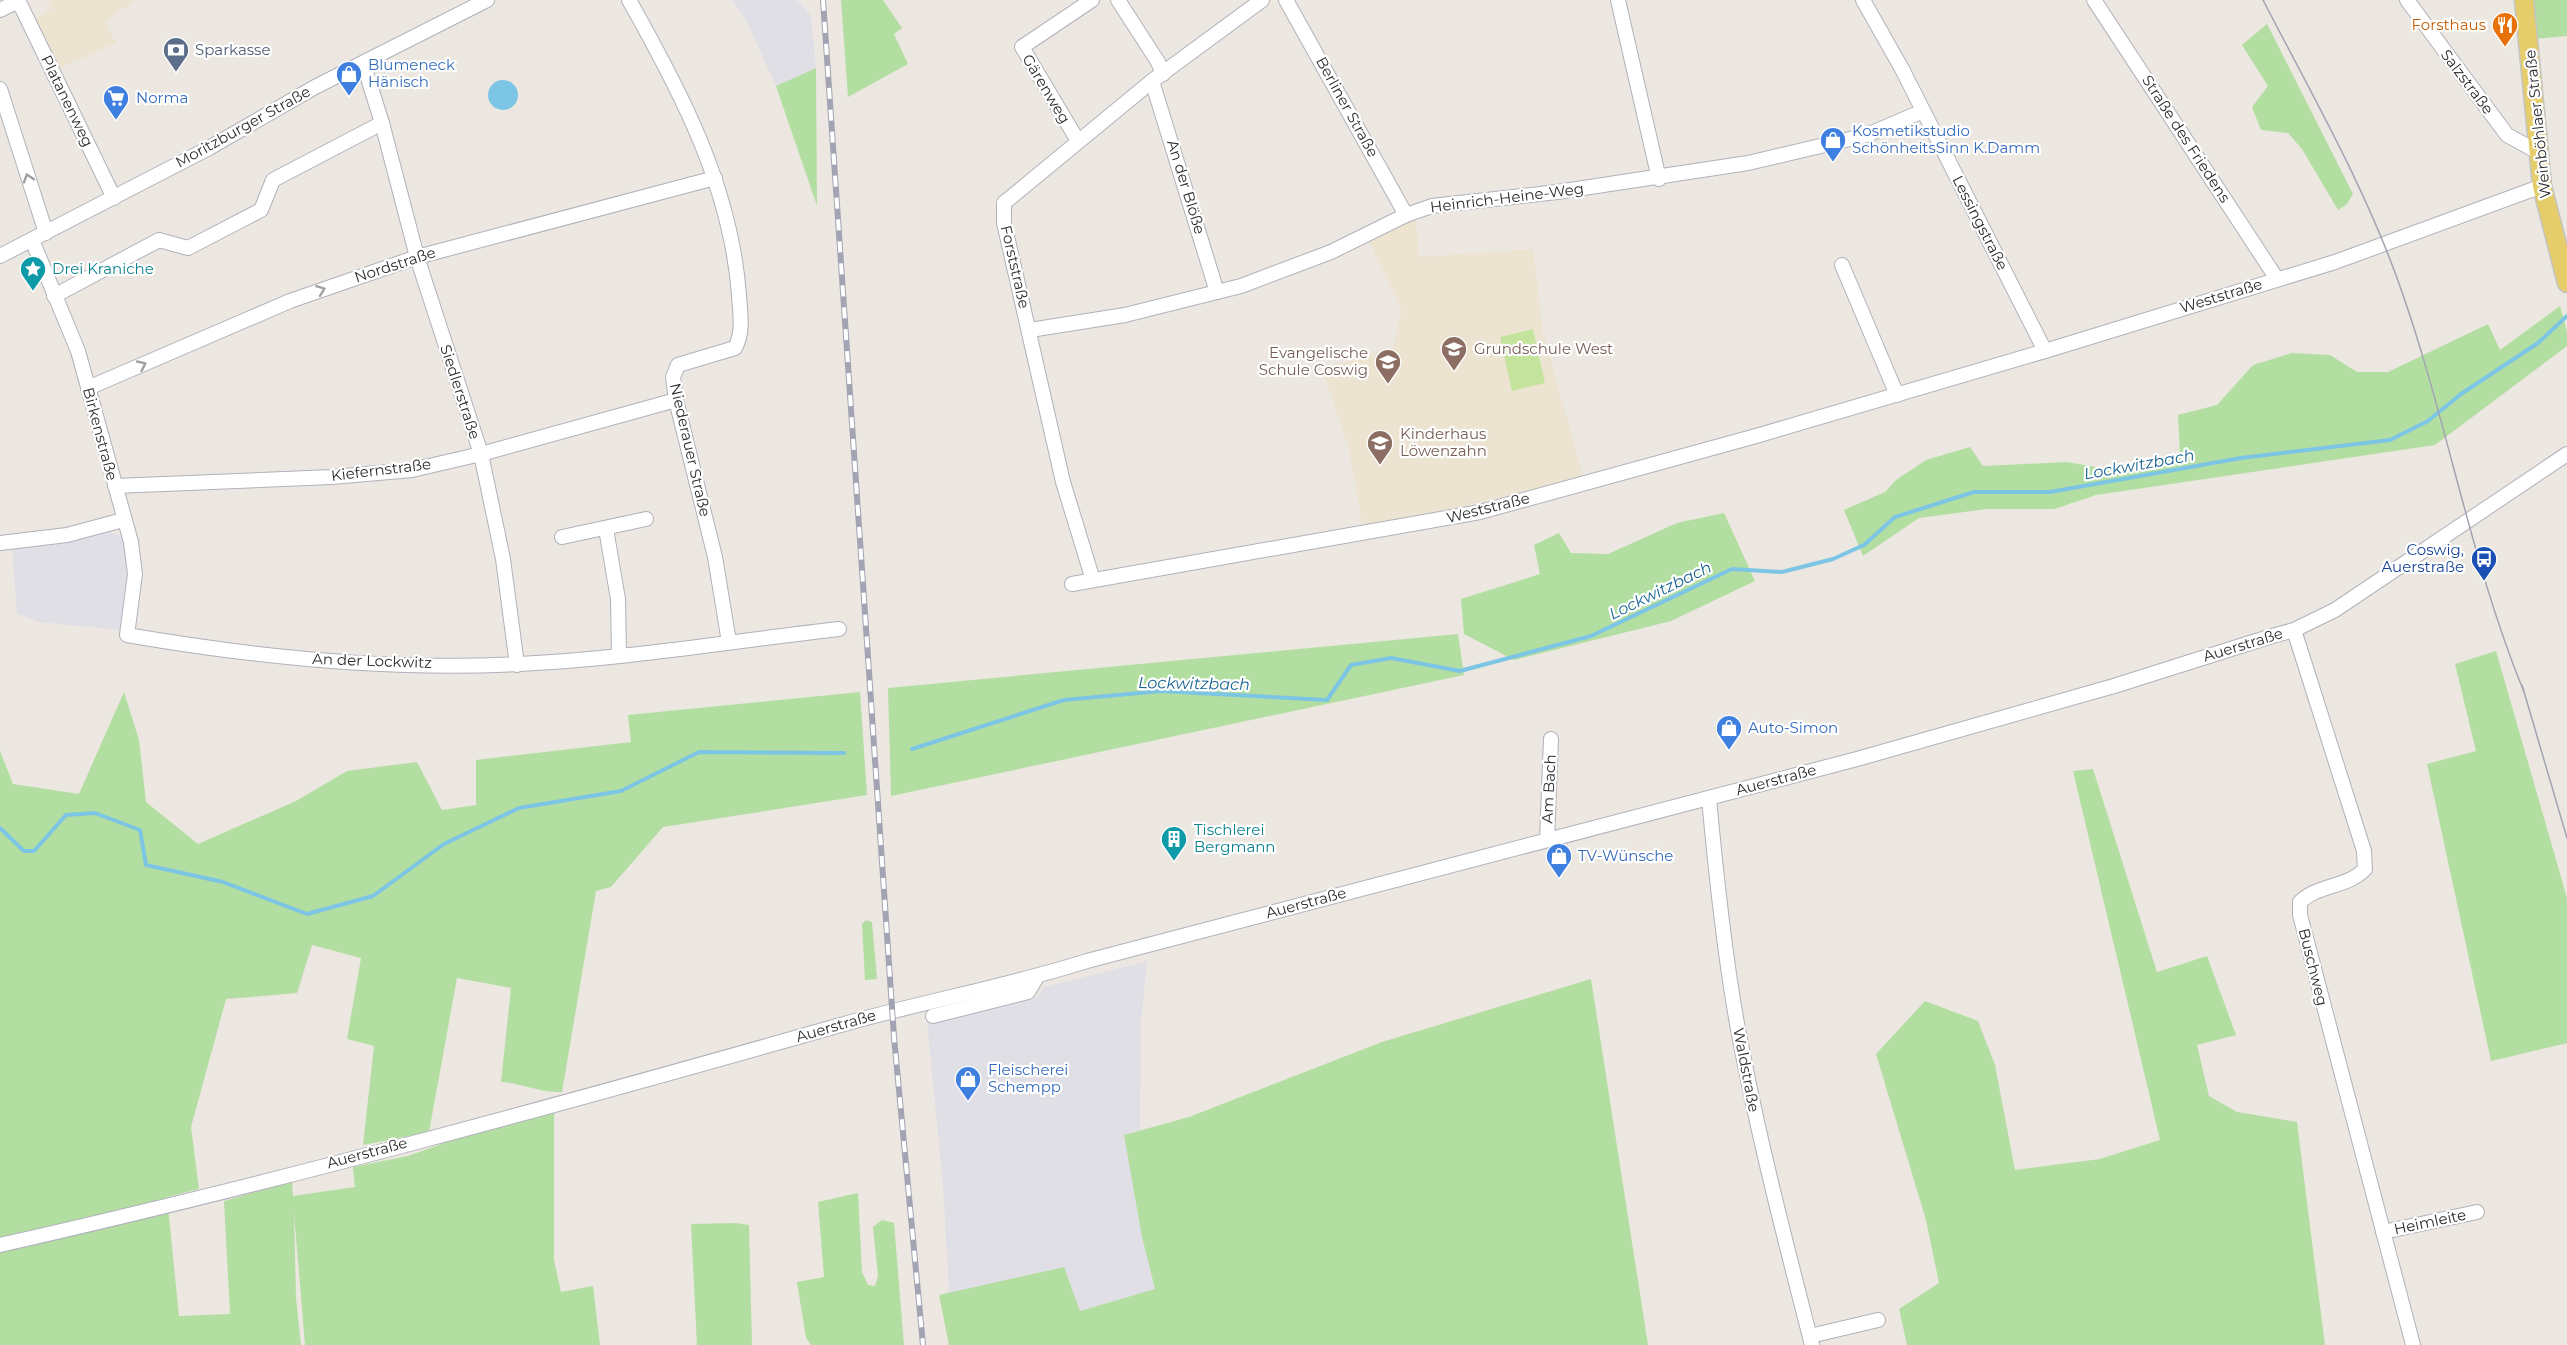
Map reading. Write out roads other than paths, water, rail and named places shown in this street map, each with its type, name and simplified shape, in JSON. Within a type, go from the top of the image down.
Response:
[{"type":"main road","name":"Weinböhlaer Straße","points":[[2524,0],[2542,186],[2567,282]]},
{"type":"street","name":"Moritzburger Straße","points":[[0,256],[268,116],[315,87],[487,0]]},
{"type":"street","name":"Niederauer Straße","points":[[629,0],[689,111],[715,178],[737,271],[742,335],[735,348],[678,365],[673,377],[676,400],[715,557],[729,642]]},
{"type":"street","name":"Gärenweg","points":[[1078,141],[1022,47],[1092,0]]},
{"type":"street","points":[[1118,0],[1158,62],[1158,78]]},
{"type":"street","name":"Forststraße","points":[[1093,580],[1063,482],[1004,223],[1004,202],[1158,78],[1262,0]]},
{"type":"street","name":"Berliner Straße","points":[[1286,0],[1406,215]]},
{"type":"street","points":[[1618,0],[1659,178]]},
{"type":"street","name":"Lessingstraße","points":[[1863,0],[1923,111],[2045,351]]},
{"type":"street","name":"Straße des Friedens","points":[[2094,0],[2277,279]]},
{"type":"street","name":"Salzstraße","points":[[2407,0],[2507,135],[2538,152]]},
{"type":"street","name":"Platanenweg","points":[[0,10],[12,4],[20,4],[114,198]]},
{"type":"street","name":"Siedlerstraße","points":[[361,64],[367,75],[382,123],[417,257],[481,454],[503,559],[517,664]]},
{"type":"street","name":"An der Blöße","points":[[1158,78],[1217,292]]},
{"type":"street","points":[[0,89],[46,233]]},
{"type":"street","name":"Heinrich-Heine-Weg","points":[[1030,330],[1125,315],[1217,292],[1275,274],[1331,252],[1406,215],[1432,206],[1659,178],[1834,145],[1880,131],[1923,111]]},
{"type":"street","points":[[54,296],[159,240],[188,248],[261,210],[273,180],[382,123]]},
{"type":"street","name":"Nordstraße","points":[[88,388],[291,301],[417,257],[715,178]]},
{"type":"street","name":"Weststraße","points":[[1072,584],[1480,512],[2045,351],[2335,261],[2542,186]]},
{"type":"street","name":"Birkenstraße","points":[[32,240],[78,351],[123,520],[131,542],[135,574],[127,635]]},
{"type":"street","points":[[1842,265],[1897,395]]},
{"type":"street","name":"Kiefernstraße","points":[[115,486],[332,477],[412,470],[481,454],[676,400]]},
{"type":"street","name":"Auerstraße","points":[[0,1245],[214,1193],[606,1090],[872,1016],[1037,976],[1709,798],[2014,714],[2294,630],[2335,610],[2567,454]]},
{"type":"street","points":[[562,537],[646,519]]},
{"type":"street","points":[[0,543],[67,535],[123,520]]},
{"type":"street","points":[[606,529],[618,599],[619,656]]},
{"type":"street","name":"An der Lockwitz","points":[[127,635],[247,653],[314,659],[410,664],[517,664],[619,656],[838,629]]},
{"type":"street","name":"Buschweg","points":[[2294,630],[2364,851],[2365,869],[2355,879],[2308,895],[2300,902],[2300,915],[2414,1345]]},
{"type":"street","name":"Am Bach","points":[[1547,840],[1551,739]]},
{"type":"street","name":"Waldstraße","points":[[1709,798],[1720,903],[1738,1027],[1765,1162],[1811,1341],[1878,1320]]},
{"type":"street","points":[[933,1016],[1028,992],[1037,976]]},
{"type":"street","name":"Heimleite","points":[[2383,1232],[2477,1212]]},
{"type":"water","points":[[503,80],[514,84],[518,95],[514,106],[503,110],[492,106],[488,95],[492,84]]},
{"type":"waterway","name":"Lockwitzbach","points":[[912,749],[1064,700],[1161,691],[1327,700],[1351,665],[1391,658],[1460,671],[1591,636],[1732,569],[1782,572],[1833,559],[1864,545],[1895,517],[1974,492],[2050,492],[2241,458],[2390,440],[2428,421],[2461,394],[2538,343],[2567,316]]},
{"type":"waterway","name":"Lockwitzbach","points":[[0,828],[24,851],[34,851],[66,815],[95,813],[140,830],[146,865],[223,882],[307,914],[373,896],[444,844],[519,808],[621,791],[699,752],[844,753]]},
{"type":"tram line","points":[[2263,0],[2338,143],[2388,254],[2433,392],[2489,594],[2524,692]]},
{"type":"tram line","points":[[2522,685],[2567,838]]},
{"type":"railway","points":[[823,0],[894,1037],[923,1345]]},
{"type":"place","name":"Forsthaus","points":[[2505,48]]},
{"type":"place","name":"Sparkasse","points":[[176,73]]},
{"type":"place","name":"Blumeneck Hänisch","points":[[349,97]]},
{"type":"place","name":"Norma","points":[[116,121]]},
{"type":"place","name":"Kosmetikstudio SchönheitsSinn K.Damm","points":[[1833,163]]},
{"type":"place","name":"Drei Kraniche","points":[[33,292]]},
{"type":"place","name":"Grundschule West","points":[[1454,372]]},
{"type":"place","name":"Evangelische Schule Coswig","points":[[1388,385]]},
{"type":"place","name":"Kinderhaus Löwenzahn","points":[[1380,466]]},
{"type":"place","name":"Coswig, Auerstraße","points":[[2484,582]]},
{"type":"place","name":"Auto-Simon","points":[[1729,751]]},
{"type":"place","name":"Tischlerei Bergmann","points":[[1174,862]]},
{"type":"place","name":"TV-Wünsche","points":[[1559,879]]},
{"type":"place","name":"Fleischerei Schempp","points":[[968,1102]]}]
